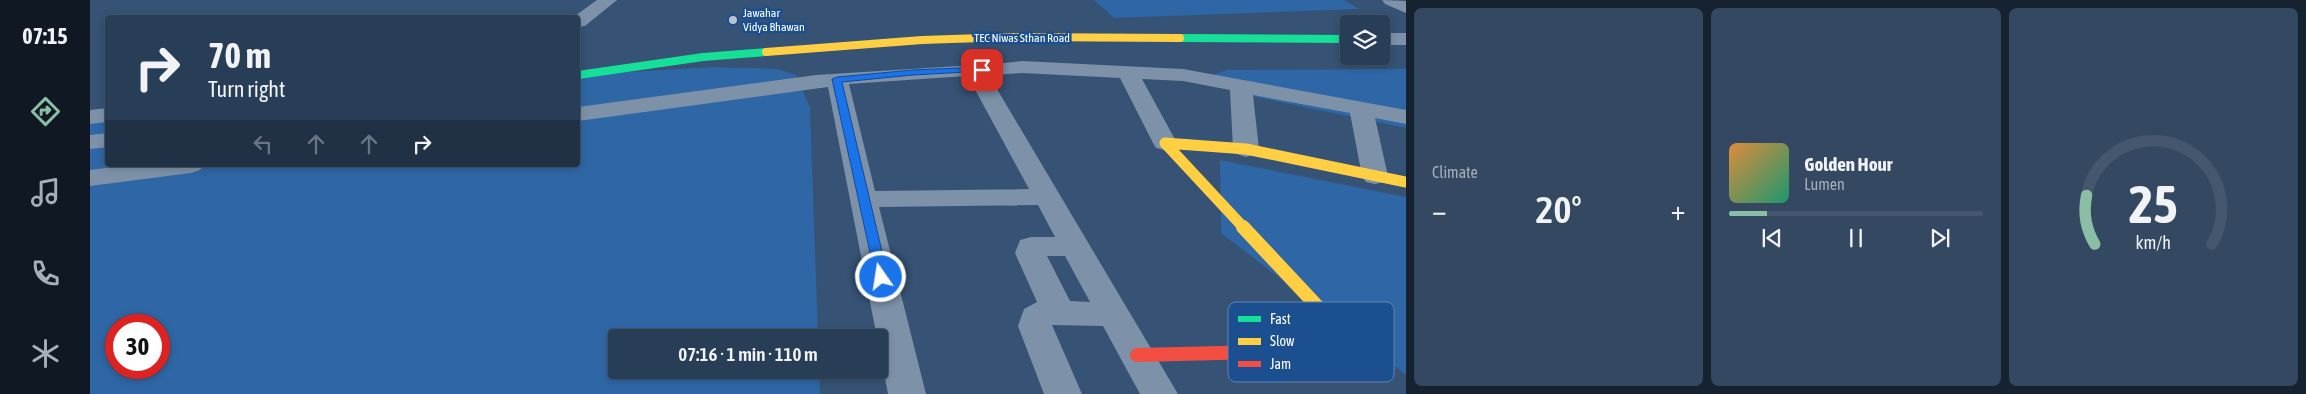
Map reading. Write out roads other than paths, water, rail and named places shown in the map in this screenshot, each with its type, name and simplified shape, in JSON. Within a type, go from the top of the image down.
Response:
[{"type":"street","points":[[580,21],[608,0]]},
{"type":"street","points":[[1392,0],[1406,8]]},
{"type":"street","name":"TEC Niwas Sthan Road","points":[[580,75],[703,57],[922,40],[1011,37],[1340,39]]},
{"type":"street","points":[[1390,39],[1406,39]]},
{"type":"street","points":[[580,114],[837,79],[913,72],[975,75],[1022,67],[1183,75],[1406,117]]},
{"type":"street","points":[[1128,73],[1166,143],[1313,302]]},
{"type":"street","points":[[975,75],[1159,394]]},
{"type":"street","points":[[837,79],[907,394]]},
{"type":"street","points":[[1241,86],[1246,149]]},
{"type":"street","points":[[1361,109],[1374,176]]},
{"type":"street","points":[[90,117],[105,115]]},
{"type":"street","points":[[90,142],[105,140]]},
{"type":"street","points":[[1166,143],[1246,149],[1406,182]]},
{"type":"street","points":[[90,178],[175,167]]},
{"type":"street","points":[[864,199],[1046,197]]},
{"type":"street","points":[[1059,313],[1030,253],[1031,247],[1074,246]]},
{"type":"street","points":[[1063,394],[1035,326],[1036,318],[1042,314],[1059,313],[1113,314]]},
{"type":"street","points":[[1137,355],[1228,353]]},
{"type":"place","name":"Jawahar Vidya Bhawan","points":[[733,20]]}]
